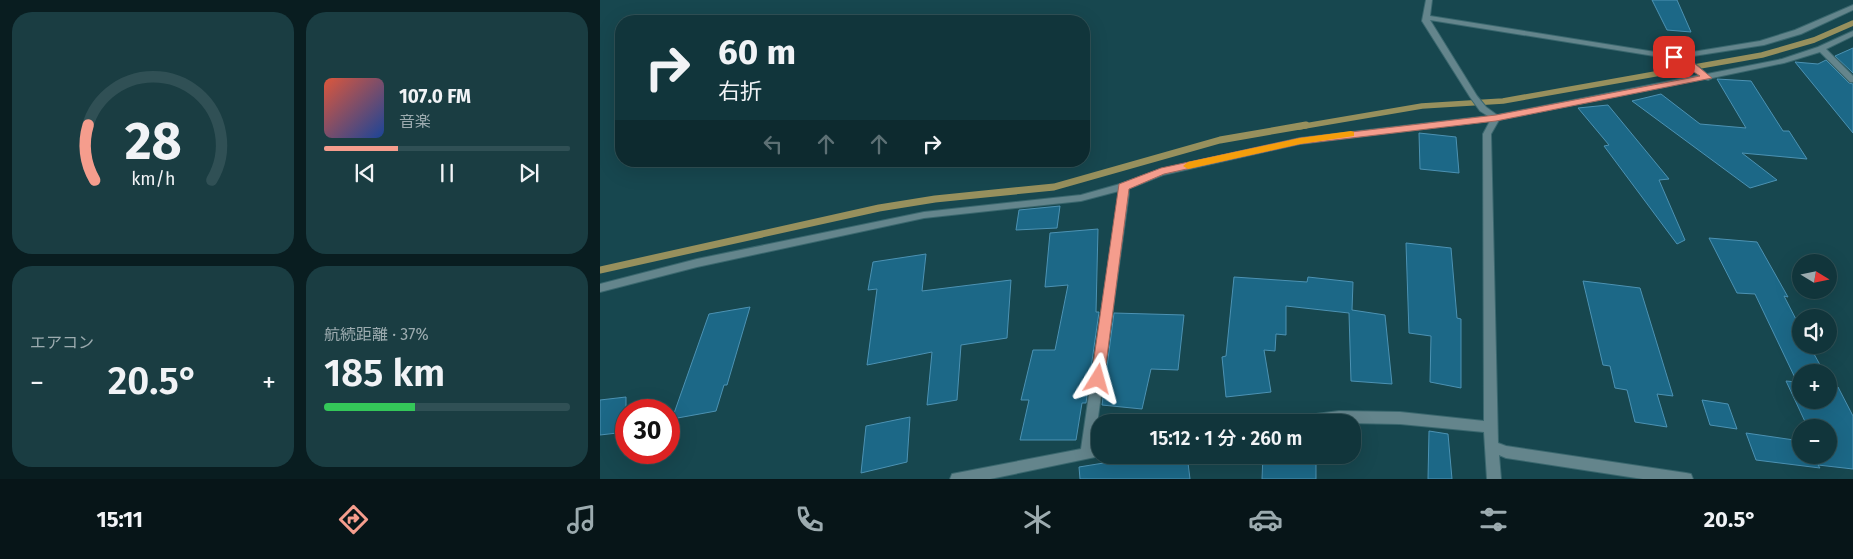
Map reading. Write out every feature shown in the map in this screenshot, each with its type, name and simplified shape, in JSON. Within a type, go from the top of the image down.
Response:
[{"type":"street","points":[[1429,0],[1426,21],[1474,97],[1483,109],[1496,118]]},
{"type":"street","points":[[1674,57],[1762,43],[1798,32],[1853,7]]},
{"type":"street","points":[[1426,17],[1674,57],[1686,61],[1704,75]]},
{"type":"street","points":[[600,288],[697,264],[924,215],[1081,198],[1123,187],[1161,172],[1300,141],[1496,118],[1704,75],[1784,61],[1821,49],[1853,33]]},
{"type":"street","points":[[1821,49],[1853,80]]},
{"type":"street","points":[[1494,479],[1490,427],[1487,134],[1496,118]]},
{"type":"street","points":[[1098,414],[1124,193],[1123,187]]},
{"type":"street","points":[[1361,417],[1400,418],[1490,427]]},
{"type":"street","points":[[1493,447],[1506,452],[1686,479]]},
{"type":"street","points":[[957,479],[1091,453]]},
{"type":"building","points":[[1652,0],[1677,0],[1691,32],[1667,30]]},
{"type":"building","points":[[1853,48],[1853,73],[1835,56]]},
{"type":"building","points":[[1826,60],[1849,83],[1853,84],[1853,133],[1795,62],[1818,64]]},
{"type":"building","points":[[1717,79],[1751,81],[1783,131],[1789,131],[1807,159],[1742,153],[1777,180],[1750,188],[1632,101],[1661,94],[1700,124],[1746,128]]},
{"type":"building","points":[[1608,105],[1669,179],[1659,180],[1685,240],[1677,244],[1604,146],[1609,145],[1578,108]]},
{"type":"building","points":[[1419,133],[1456,137],[1459,173],[1420,169]]},
{"type":"building","points":[[1060,206],[1057,228],[1016,230],[1019,210]]},
{"type":"building","points":[[1098,229],[1096,312],[1099,312],[1086,403],[1082,403],[1076,440],[1020,440],[1029,400],[1021,400],[1033,350],[1055,350],[1068,285],[1045,287],[1050,233]]},
{"type":"building","points":[[1709,238],[1757,242],[1788,297],[1784,296],[1792,312],[1792,354],[1814,354],[1820,364],[1792,364],[1792,372],[1755,294],[1737,293]]},
{"type":"building","points":[[1406,243],[1451,248],[1457,318],[1461,319],[1461,388],[1430,382],[1431,336],[1409,333]]},
{"type":"building","points":[[926,254],[922,291],[1011,280],[1007,338],[961,345],[957,400],[927,405],[932,352],[867,365],[877,289],[868,290],[873,262]]},
{"type":"building","points":[[1234,277],[1307,282],[1308,277],[1353,282],[1352,310],[1385,315],[1392,384],[1351,381],[1349,313],[1286,306],[1286,335],[1276,334],[1275,351],[1264,350],[1271,392],[1226,397],[1222,357],[1226,356]]},
{"type":"building","points":[[1583,281],[1640,288],[1673,396],[1657,394],[1667,427],[1635,422],[1627,390],[1615,388],[1610,366],[1603,365]]},
{"type":"building","points":[[750,307],[727,385],[724,385],[716,411],[680,418],[679,399],[709,314]]},
{"type":"building","points":[[1114,313],[1184,315],[1178,370],[1151,369],[1142,409],[1102,405]]},
{"type":"building","points":[[1786,381],[1792,382],[1792,394]]},
{"type":"building","points":[[1838,387],[1853,416],[1853,469],[1818,465],[1820,468],[1756,460],[1746,433],[1792,440],[1792,464],[1837,464],[1837,419],[1804,419],[1799,409],[1837,409]]},
{"type":"building","points":[[626,397],[626,399],[615,399],[615,433],[600,435],[600,400]]},
{"type":"building","points":[[1702,400],[1728,404],[1737,429],[1710,425]]},
{"type":"building","points":[[910,417],[907,462],[861,473],[866,426]]},
{"type":"building","points":[[1429,431],[1448,434],[1452,479],[1428,479]]},
{"type":"building","points":[[1098,464],[1188,464],[1190,479],[1080,479],[1079,467]]},
{"type":"building","points":[[1263,464],[1316,464],[1316,479],[1262,479]]},
{"type":"waterway","points":[[1299,127],[1422,106],[1503,101],[1762,55],[1814,40],[1853,23]]},
{"type":"waterway","points":[[600,270],[879,208],[935,199],[1054,187],[1220,140],[1306,125]]},
{"type":"slow traffic","points":[[1188,166],[1300,141],[1351,134]]},
{"type":"route","points":[[1098,379],[1124,193],[1123,187],[1161,172],[1300,141],[1344,134],[1536,112],[1708,78],[1686,61],[1674,57]]}]
